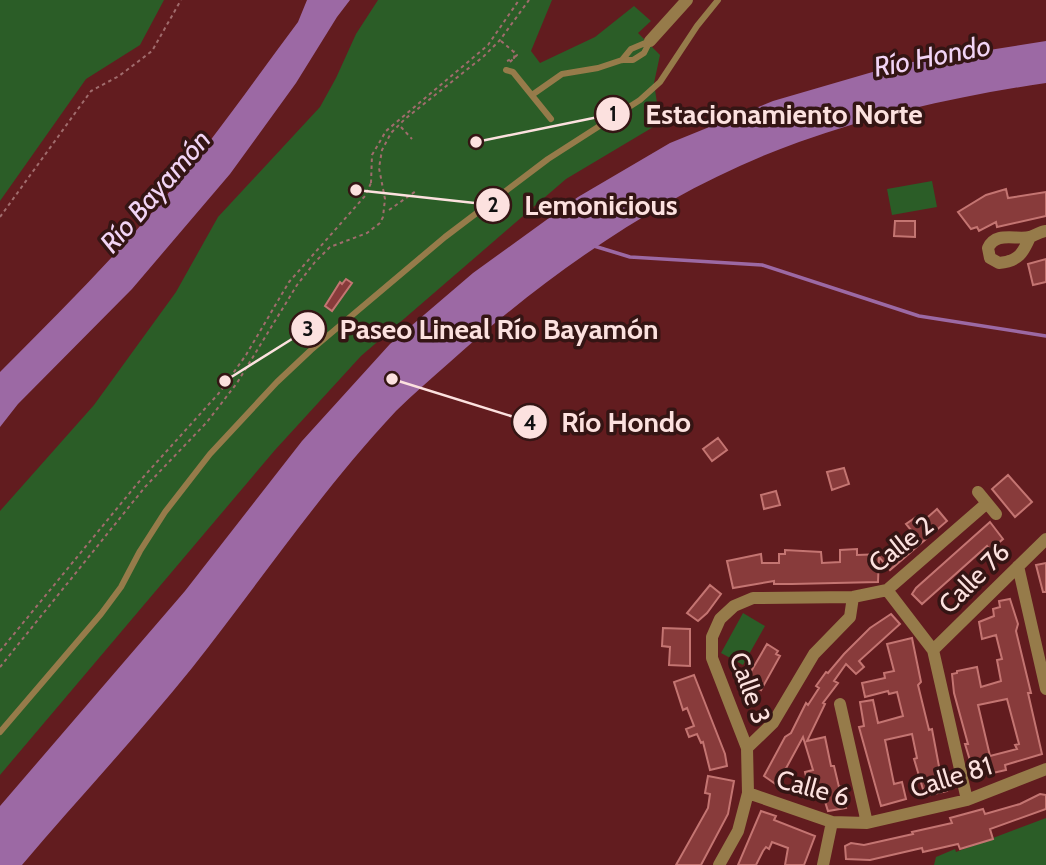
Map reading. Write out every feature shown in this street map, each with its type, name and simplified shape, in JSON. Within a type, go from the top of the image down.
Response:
[{"type":"street","points":[[650,41],[687,0]]},
{"type":"street","points":[[1030,237],[1046,231]]},
{"type":"street","points":[[978,492],[996,514]]},
{"type":"street","name":"Calle 2","points":[[747,748],[773,723],[814,654],[850,617],[853,597],[887,590],[987,503]]},
{"type":"street","name":"Calle 76","points":[[933,650],[1046,539]]},
{"type":"street","points":[[1018,566],[1046,688]]},
{"type":"street","points":[[887,590],[933,650],[967,800]]},
{"type":"street","name":"Calle 3","points":[[719,865],[738,831],[748,793],[747,748],[712,658],[712,637],[720,620],[734,607],[753,598],[853,597]]},
{"type":"street","points":[[840,704],[867,823]]},
{"type":"street","name":"Calle 81","points":[[867,823],[967,800],[1046,769]]},
{"type":"street","name":"Calle 6","points":[[748,793],[832,822],[867,823]]},
{"type":"street","points":[[823,865],[832,822]]},
{"type":"lane","points":[[0,732],[101,614],[121,587],[165,512],[210,454],[277,382],[311,350],[455,229],[548,159],[640,100],[660,82],[697,26],[718,0]]},
{"type":"lane","points":[[532,95],[562,74],[598,68],[622,60],[631,49],[650,41]]},
{"type":"lane","points":[[507,65],[551,119]]},
{"type":"path","points":[[0,217],[91,91],[119,76],[152,51],[181,0]]},
{"type":"path","points":[[0,652],[136,484],[219,393],[289,282],[365,196],[371,183],[372,155],[386,131],[488,45],[519,0]]},
{"type":"path","points":[[0,667],[145,487],[237,383],[297,285],[315,262],[330,247],[367,233],[380,223],[385,199],[379,168],[382,150],[391,133],[500,40],[529,0]]},
{"type":"path","points":[[500,40],[517,54],[507,65]]},
{"type":"path","points":[[401,127],[412,139]]},
{"type":"path","points":[[389,210],[416,191]]},
{"type":"green space","points":[[0,0],[164,0],[140,45],[86,79],[0,201]]},
{"type":"green space","points":[[378,0],[552,0],[531,51],[540,63],[595,37],[634,6],[651,21],[638,33],[660,55],[654,83],[660,123],[566,179],[361,356],[275,450],[0,775],[0,511],[94,405],[176,292],[218,217],[320,107],[356,34]]},
{"type":"green space","points":[[932,181],[937,207],[892,215],[887,189]]},
{"type":"green space","points":[[743,613],[765,626],[743,665],[721,653]]},
{"type":"green space","points":[[1046,818],[1046,865],[934,865],[936,857],[955,849],[956,852]]},
{"type":"shaded area","name":"Río Bayamón","points":[[307,0],[350,0],[296,83],[230,174],[132,289],[18,404],[0,427],[0,372],[98,272],[174,187],[298,22]]},
{"type":"shaded area","points":[[1046,41],[1046,83],[984,93],[890,114],[799,142],[751,161],[704,183],[614,235],[529,296],[423,386],[368,441],[192,668],[129,742],[22,865],[0,865],[0,806],[185,591],[302,441],[390,344],[473,273],[578,197],[670,143],[773,101],[900,64]]},
{"type":"building","points":[[1006,189],[1008,198],[1046,192],[1046,216],[997,227],[996,222],[979,231],[977,227],[971,229],[958,212],[986,195]]},
{"type":"building","points":[[895,221],[915,221],[915,237],[894,236]]},
{"type":"building","points":[[1046,259],[1046,282],[1033,285],[1028,264]]},
{"type":"building","points":[[346,279],[352,283],[332,311],[325,306],[340,282],[342,284]]},
{"type":"building","points":[[718,438],[727,450],[712,461],[703,449]]},
{"type":"building","points":[[844,468],[849,484],[832,490],[827,472]]},
{"type":"building","points":[[1008,475],[1032,502],[1015,517],[992,489]]},
{"type":"building","points":[[776,491],[780,505],[764,509],[761,495]]},
{"type":"building","points":[[937,509],[947,521],[890,570],[879,557],[878,582],[774,584],[774,581],[733,588],[727,561],[761,554],[762,563],[779,563],[779,554],[785,554],[785,550],[821,552],[822,563],[840,562],[840,550],[857,549],[857,555],[884,554],[911,530],[906,524],[916,517],[921,523]]},
{"type":"building","points":[[990,522],[1003,539],[990,550],[987,546],[922,604],[912,594],[916,588]]},
{"type":"building","points":[[1046,563],[1046,592],[1043,592],[1036,565]]},
{"type":"building","points":[[710,585],[721,594],[698,621],[687,613]]},
{"type":"building","points":[[1010,599],[1018,624],[1016,631],[1042,754],[1005,765],[1006,770],[975,777],[965,744],[968,744],[954,693],[952,674],[977,667],[981,687],[1001,681],[997,660],[1002,659],[996,635],[982,639],[979,622],[994,616],[993,609],[1000,607],[999,601]],"holes":[[[1007,699],[1019,744],[1015,745],[1017,749],[990,756],[978,705]]]},
{"type":"building","points":[[891,614],[900,624],[859,661],[864,667],[856,674],[846,664],[834,681],[838,683],[823,703],[825,704],[807,741],[825,737],[831,766],[834,766],[839,787],[843,786],[846,808],[828,811],[821,789],[809,790],[805,772],[813,770],[803,737],[777,785],[764,776],[806,703],[808,705],[819,688],[816,686],[826,672],[828,673],[870,628]]},
{"type":"building","points":[[663,628],[690,629],[690,666],[669,665],[670,647],[662,646]]},
{"type":"building","points":[[912,638],[921,682],[918,685],[947,791],[925,796],[914,759],[917,758],[912,734],[885,740],[894,784],[902,782],[906,799],[881,806],[859,727],[864,726],[860,702],[873,700],[878,723],[903,716],[897,692],[889,694],[888,691],[865,697],[862,683],[885,678],[884,673],[894,671],[887,644]]},
{"type":"building","points":[[767,644],[778,651],[776,654],[780,656],[761,690],[746,680]]},
{"type":"building","points":[[694,675],[725,754],[727,766],[710,770],[703,742],[701,743],[697,734],[689,737],[686,729],[694,726],[687,708],[683,710],[674,682]]},
{"type":"building","points":[[708,776],[734,781],[728,814],[701,865],[676,865],[708,808],[710,794],[705,793]]},
{"type":"building","points":[[1040,794],[1046,795],[1046,809],[990,829],[993,839],[960,849],[958,844],[923,852],[922,848],[870,860],[846,859],[845,846],[851,843],[864,845],[913,834],[912,832],[952,823],[950,818],[983,809],[985,814],[1020,804]]},
{"type":"building","points":[[761,811],[776,816],[774,820],[815,836],[804,865],[785,865],[788,848],[772,842],[769,849],[766,847],[763,851],[756,865],[738,865]]},
{"type":"waterway","points":[[594,246],[630,257],[762,265],[919,316],[1046,336]]},
{"type":"place","name":"Estacionamiento Norte","points":[[476,142]]},
{"type":"place","name":"Lemonicious","points":[[356,190]]},
{"type":"place","name":"Río Hondo","points":[[392,379]]},
{"type":"place","name":"Paseo Lineal Río Bayamón","points":[[225,381]]}]
